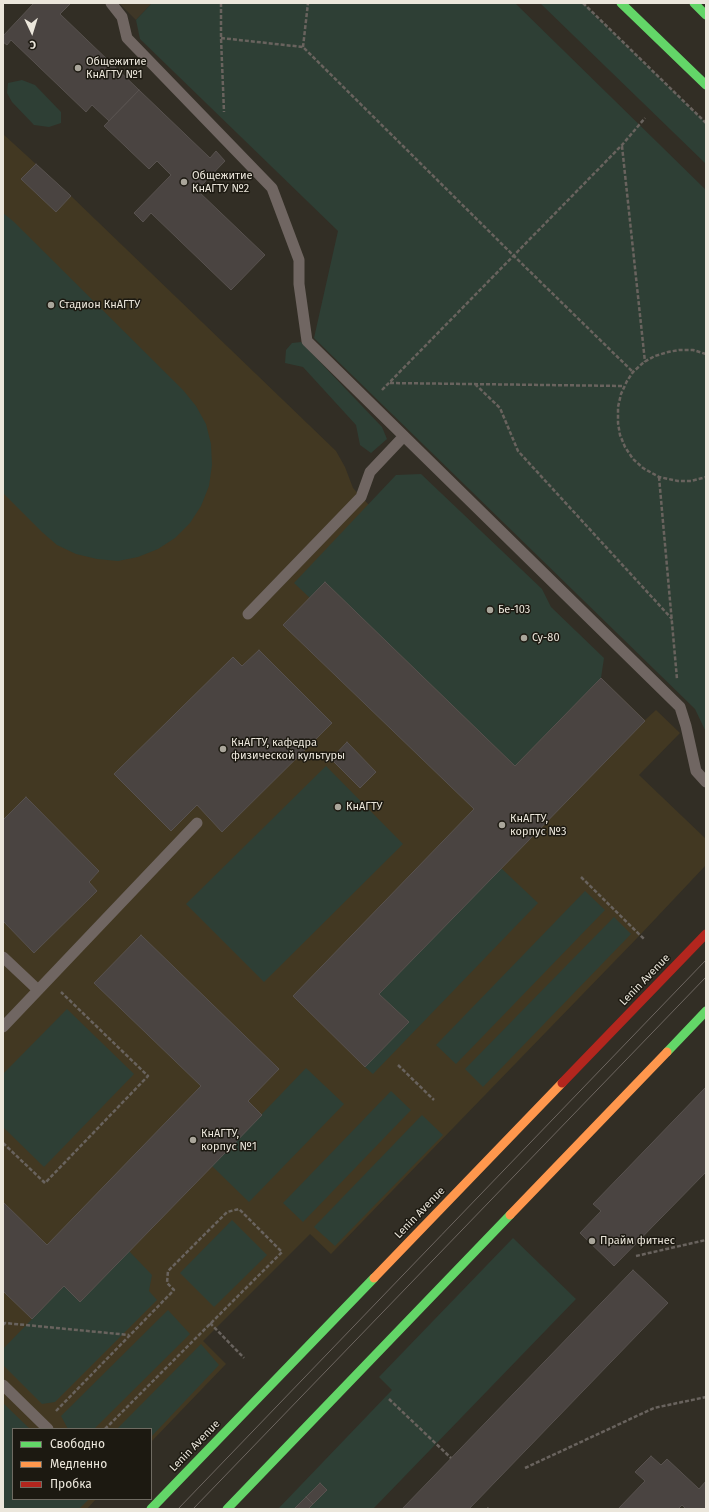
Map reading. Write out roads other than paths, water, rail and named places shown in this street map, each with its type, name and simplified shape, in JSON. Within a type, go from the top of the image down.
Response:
[{"type":"main road","points":[[621,3],[706,85]]},
{"type":"main road","points":[[694,3],[706,15]]},
{"type":"main road","name":"Lenin Avenue","points":[[151,1509],[706,934]]},
{"type":"main road","points":[[226,1509],[706,1011]]},
{"type":"lane","points":[[111,3],[122,17],[127,38],[272,188],[299,260],[300,284],[307,341],[680,707],[686,726],[696,771],[706,782]]},
{"type":"lane","points":[[248,614],[361,497],[370,472],[404,436]]},
{"type":"lane","points":[[3,1027],[197,824]]},
{"type":"lane","points":[[3,957],[38,990]]},
{"type":"lane","points":[[3,1385],[46,1427]]},
{"type":"tram line","points":[[178,1509],[706,960]]},
{"type":"tram line","points":[[193,1509],[706,977]]},
{"type":"place","name":"Общежитие КнАГТУ №1","points":[[78,68]]},
{"type":"place","name":"Общежитие КнАГТУ №2","points":[[184,182]]},
{"type":"place","name":"Стадион КнАГТУ","points":[[51,305]]},
{"type":"place","name":"Бе-103","points":[[490,610]]},
{"type":"place","name":"Су-80","points":[[524,638]]},
{"type":"place","name":"КнАГТУ, кафедра физической культуры","points":[[223,749]]},
{"type":"place","name":"КнАГТУ","points":[[338,807]]},
{"type":"place","name":"КнАГТУ, корпус №3","points":[[502,825]]},
{"type":"place","name":"КнАГТУ, корпус №1","points":[[193,1140]]},
{"type":"place","name":"Прайм фитнес","points":[[592,1241]]}]
